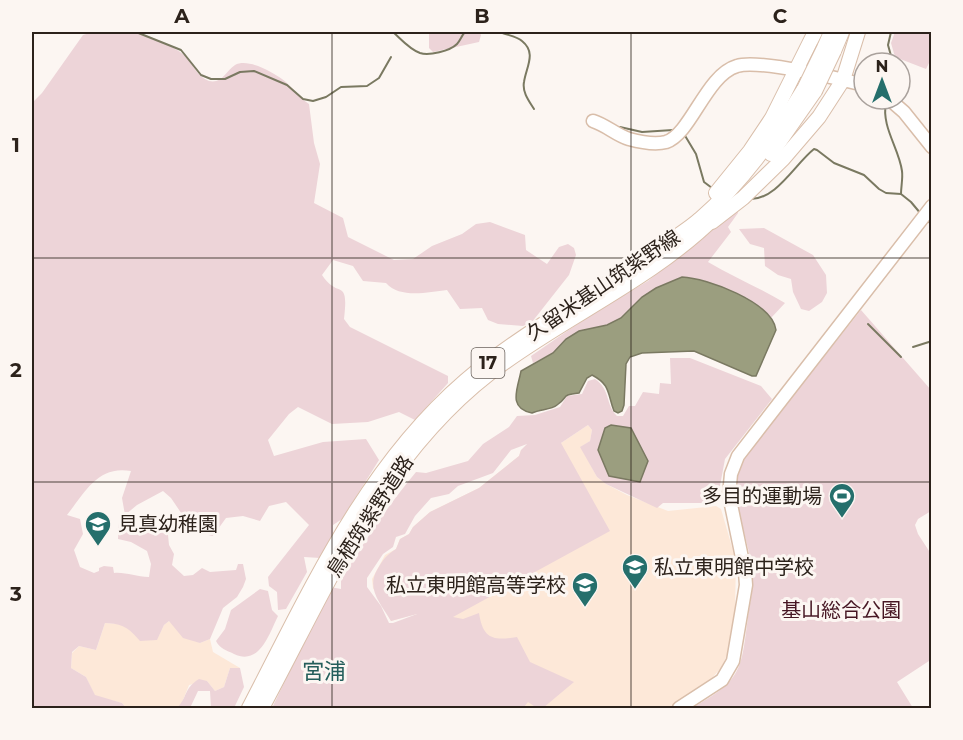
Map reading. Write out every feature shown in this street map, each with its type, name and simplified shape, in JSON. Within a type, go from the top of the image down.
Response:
[{"type":"main road","points":[[703,224],[717,192],[750,151],[772,118],[815,32]]},
{"type":"main road","name":"17","points":[[829,49],[831,32]]},
{"type":"main road","name":"鳥栖筑紫野道路","points":[[262,708],[317,600],[359,525],[385,484],[438,420],[480,382],[515,355],[651,269],[747,185],[798,118],[829,49],[842,32]]},
{"type":"main road","points":[[703,224],[743,198],[783,159],[819,117],[843,80],[858,32]]},
{"type":"main road","name":"久留米基山筑紫野線","points":[[249,708],[323,568],[376,480],[435,409],[495,357],[703,224]]},
{"type":"main road","points":[[268,708],[291,655]]},
{"type":"main road","points":[[242,708],[273,661]]},
{"type":"street","points":[[592,121],[603,124],[622,136],[644,142],[665,142],[679,131],[717,79],[726,71],[747,64],[852,82]]},
{"type":"street","points":[[903,111],[932,147]]},
{"type":"street","points":[[680,708],[722,680],[733,661],[746,585],[729,495],[731,474],[738,456],[930,208]]},
{"type":"shaded area","points":[[682,277],[707,282],[737,293],[763,310],[772,320],[776,330],[756,376],[694,351],[642,353],[630,357],[626,364],[624,405],[622,411],[618,413],[614,411],[605,386],[592,375],[587,378],[579,393],[567,396],[555,407],[532,413],[519,407],[516,396],[521,371],[553,353],[566,339],[579,331],[607,325],[621,318],[642,297]]},
{"type":"shaded area","points":[[588,425],[592,430],[590,441],[581,447],[597,477],[627,495],[668,511],[716,506],[721,509],[736,561],[735,609],[729,651],[721,668],[712,678],[669,708],[515,708],[419,613],[391,621],[373,588],[372,579],[385,555],[396,549],[400,539],[409,534],[413,527],[430,512],[479,488],[519,456],[521,450],[561,443]]},
{"type":"shaded area","points":[[611,425],[631,428],[648,461],[640,482],[609,476],[598,450],[605,428]]},
{"type":"shaded area","points":[[169,621],[200,643],[210,639],[213,652],[240,668],[230,668],[224,687],[215,691],[207,681],[189,685],[181,705],[177,708],[126,708],[122,703],[95,696],[86,677],[71,668],[72,653],[79,646],[96,650],[105,623],[121,624],[132,631],[157,639],[164,625]]},
{"type":"green space","points":[[129,31],[160,41],[184,55],[201,76],[209,81],[221,79],[240,63],[260,67],[282,79],[309,104],[314,143],[320,164],[314,203],[343,218],[348,237],[394,260],[413,259],[432,246],[462,234],[476,224],[490,222],[525,235],[526,250],[547,264],[559,247],[568,244],[574,248],[576,255],[569,275],[532,322],[523,326],[498,324],[488,320],[482,308],[460,309],[447,290],[406,293],[386,283],[363,281],[353,266],[333,260],[322,275],[343,293],[345,298],[344,319],[350,327],[448,376],[448,383],[415,420],[399,412],[368,422],[332,424],[298,407],[289,414],[268,440],[274,456],[323,442],[366,439],[379,460],[342,519],[333,525],[333,533],[320,558],[304,557],[307,572],[286,609],[278,610],[277,592],[269,586],[268,577],[309,525],[286,502],[269,506],[260,521],[243,516],[226,518],[213,536],[194,532],[171,498],[163,491],[137,505],[125,515],[122,498],[131,471],[110,472],[93,482],[67,515],[80,519],[83,534],[74,550],[80,567],[94,573],[104,566],[113,567],[114,573],[149,577],[151,564],[147,551],[131,542],[118,539],[119,523],[142,528],[147,524],[168,535],[169,545],[174,554],[172,565],[184,576],[193,575],[202,568],[210,572],[236,570],[238,564],[243,564],[246,579],[237,597],[223,608],[210,639],[200,643],[183,638],[169,621],[164,625],[157,640],[140,641],[125,627],[105,623],[96,650],[79,646],[72,652],[71,668],[86,677],[95,695],[122,703],[126,708],[32,708],[32,103],[42,93],[83,35],[93,32]]},
{"type":"green space","points":[[429,32],[479,32],[481,35],[479,42],[433,52],[429,48]]},
{"type":"green space","points":[[895,32],[931,32],[931,65],[929,63],[926,69],[912,64],[912,51],[893,51],[891,43]]},
{"type":"green space","points":[[737,207],[738,213],[728,227],[731,232],[708,262],[785,303],[771,318],[746,297],[642,297],[621,318],[607,325],[579,331],[566,339],[553,353],[533,363],[531,356],[592,314],[648,281]]},
{"type":"green space","points":[[764,228],[813,255],[826,275],[827,293],[822,302],[809,311],[801,309],[793,292],[791,279],[778,275],[765,266],[764,248],[750,244],[739,229]]},
{"type":"green space","name":"基山総合公園","points":[[861,310],[931,390],[931,511],[918,519],[915,525],[931,554],[931,662],[929,661],[897,682],[913,708],[692,708],[721,690],[730,681],[736,672],[743,650],[753,579],[737,500],[737,477],[740,467],[751,449]]},
{"type":"green space","points":[[670,358],[690,358],[761,386],[772,399],[725,459],[719,491],[720,500],[714,503],[663,503],[657,508],[606,484],[597,477],[580,447],[590,441],[592,430],[588,425],[561,443],[610,531],[453,617],[463,619],[479,613],[483,628],[490,636],[502,639],[517,637],[530,662],[574,682],[543,708],[537,708],[528,702],[525,708],[272,708],[330,587],[341,589],[341,581],[367,539],[416,472],[426,473],[468,461],[483,444],[509,427],[517,416],[535,415],[560,407],[567,396],[582,394],[588,381],[595,379],[600,383],[617,416],[623,416],[629,406],[635,406],[643,392],[659,394],[660,383],[671,384]],"holes":[[[527,444],[519,456],[479,488],[430,512],[413,527],[409,534],[400,539],[396,549],[383,561],[377,570],[373,584],[383,609],[391,621],[417,614],[389,623],[381,606],[367,587],[367,578],[383,554],[393,547],[396,537],[405,534],[415,516],[431,498],[449,494],[458,486],[493,473],[511,450]]]},
{"type":"green space","points":[[260,589],[268,591],[272,610],[278,616],[262,646],[251,656],[243,657],[219,646],[216,641],[225,629],[231,610]]},
{"type":"green space","points":[[230,668],[240,668],[244,687],[234,708],[211,708],[210,691],[198,691],[190,708],[177,708],[190,686],[199,679],[207,681],[215,691],[224,687]]},
{"type":"waterway","points":[[136,32],[181,50],[201,75],[211,79],[225,79],[240,72],[254,71],[287,85],[303,99],[313,101],[326,97],[341,87],[367,86],[379,78],[391,57]]},
{"type":"waterway","points":[[393,32],[412,49],[429,54],[454,47],[465,32]]},
{"type":"waterway","points":[[500,32],[520,39],[529,50],[524,89],[534,109]]},
{"type":"waterway","points":[[890,51],[888,45],[891,32]]},
{"type":"waterway","points":[[885,111],[888,129],[902,171],[901,194]]},
{"type":"waterway","points":[[620,127],[642,132],[673,130]]},
{"type":"waterway","points":[[684,134],[696,154],[704,182],[712,188]]},
{"type":"waterway","points":[[750,199],[759,198],[777,188],[814,149],[834,163],[864,175],[886,193],[901,194],[921,214]]},
{"type":"waterway","points":[[927,220],[932,225]]},
{"type":"waterway","points":[[868,324],[901,357]]},
{"type":"waterway","points":[[913,347],[932,341]]},
{"type":"place","name":"多目的運動場","points":[[842,519]]},
{"type":"place","name":"見真幼稚園","points":[[98,547]]},
{"type":"place","name":"私立東明館中学校","points":[[635,590]]},
{"type":"place","name":"私立東明館高等学校","points":[[585,608]]},
{"type":"district","name":"宮浦","points":[[324,671]]}]
